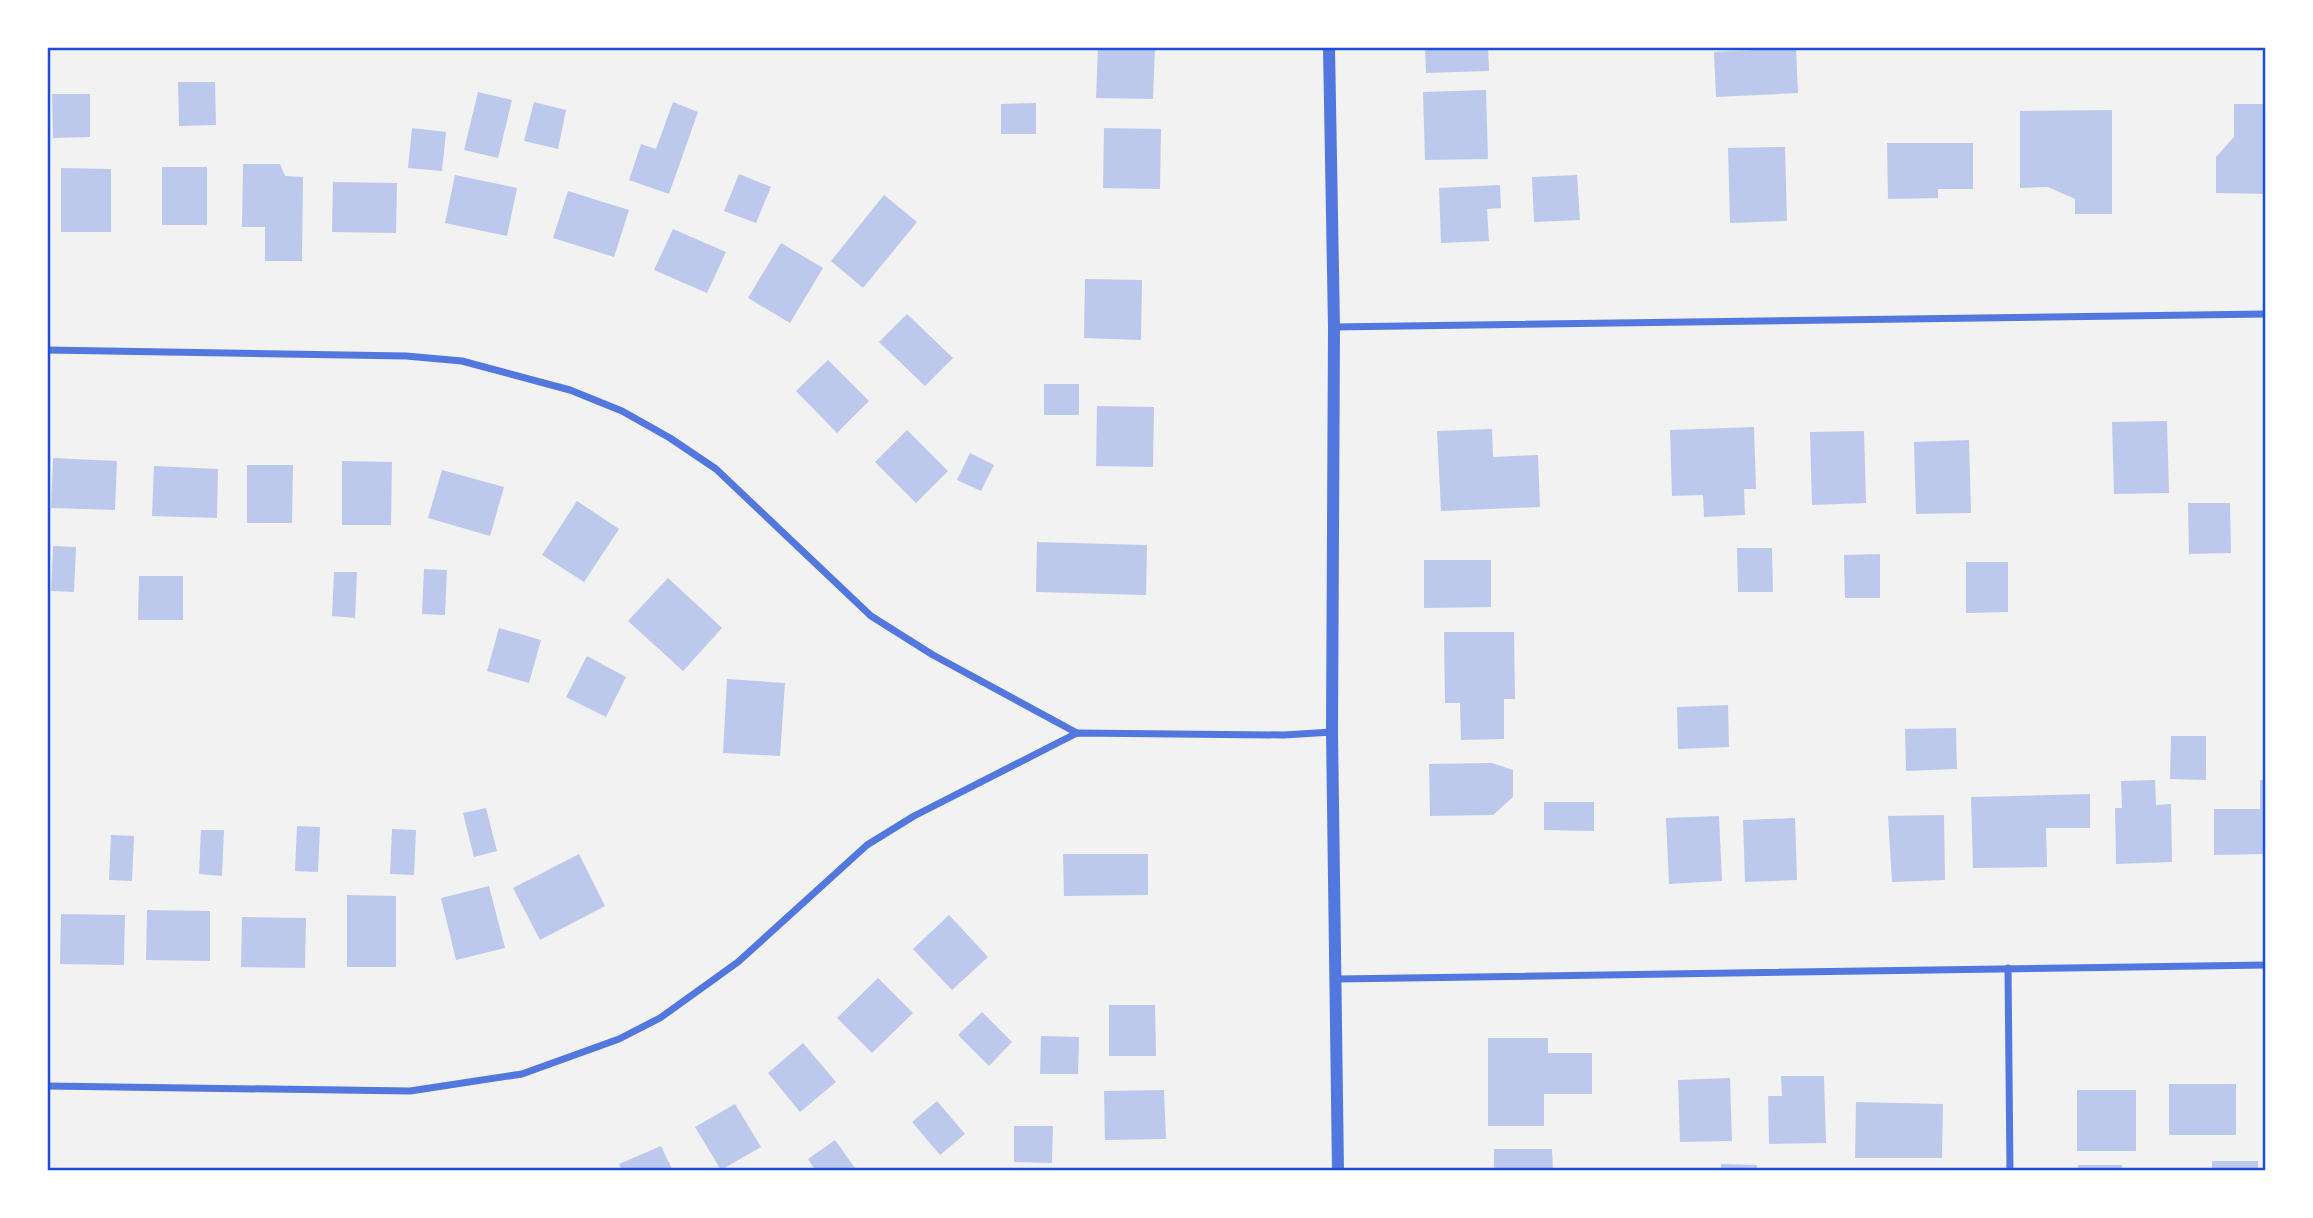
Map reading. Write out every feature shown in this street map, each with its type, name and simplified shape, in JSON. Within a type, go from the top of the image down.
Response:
[{"type":"street","points":[[1329,47],[1334,327],[1332,732],[1338,1171]]},
{"type":"street","points":[[1334,327],[2266,314]]},
{"type":"street","points":[[47,350],[406,356],[462,361],[570,390],[622,411],[716,469],[871,616],[933,655],[1077,733]]},
{"type":"street","points":[[47,1086],[410,1091],[475,1084],[563,1062],[640,1029],[701,991],[738,962],[867,845],[914,816],[1077,733],[1284,735],[1332,732]]},
{"type":"street","points":[[1336,979],[2266,965]]},
{"type":"street","points":[[2008,968],[2010,1171]]},
{"type":"building","points":[[1098,47],[1155,47],[1153,99],[1096,98]]},
{"type":"building","points":[[1425,47],[1488,47],[1489,71],[1426,73]]},
{"type":"building","points":[[1796,48],[1798,93],[1716,97],[1714,52]]},
{"type":"building","points":[[178,82],[215,82],[216,125],[179,126]]},
{"type":"building","points":[[1486,90],[1488,159],[1425,160],[1423,92]]},
{"type":"building","points":[[478,92],[512,100],[498,158],[464,150]]},
{"type":"building","points":[[52,94],[90,94],[90,137],[53,138]]},
{"type":"building","points":[[534,102],[566,110],[558,149],[524,141]]},
{"type":"building","points":[[673,102],[698,112],[669,194],[629,180],[641,144],[656,149]]},
{"type":"building","points":[[1036,103],[1036,134],[1001,134],[1001,104]]},
{"type":"building","points":[[2234,104],[2266,104],[2266,194],[2216,193],[2216,157],[2234,137]]},
{"type":"building","points":[[2112,110],[2112,214],[2075,214],[2075,199],[2048,187],[2020,188],[2020,111]]},
{"type":"building","points":[[412,128],[446,132],[442,171],[408,168]]},
{"type":"building","points":[[1104,128],[1161,129],[1160,189],[1103,188]]},
{"type":"building","points":[[1887,143],[1973,143],[1973,189],[1938,189],[1938,198],[1888,199]]},
{"type":"building","points":[[1785,147],[1787,221],[1730,223],[1728,148]]},
{"type":"building","points":[[243,164],[280,164],[285,176],[303,177],[302,261],[265,261],[265,227],[242,227]]},
{"type":"building","points":[[162,167],[207,167],[207,225],[162,225]]},
{"type":"building","points":[[61,168],[111,169],[111,232],[61,232]]},
{"type":"building","points":[[739,174],[771,187],[756,223],[724,211]]},
{"type":"building","points":[[455,175],[517,188],[507,236],[445,223]]},
{"type":"building","points":[[1577,175],[1580,220],[1534,222],[1532,177]]},
{"type":"building","points":[[333,182],[397,183],[396,233],[332,232]]},
{"type":"building","points":[[1500,185],[1501,208],[1487,209],[1489,241],[1441,243],[1439,188]]},
{"type":"building","points":[[568,191],[629,210],[614,257],[553,238]]},
{"type":"building","points":[[884,195],[917,222],[863,288],[831,261]]},
{"type":"building","points":[[673,229],[726,252],[707,293],[654,270]]},
{"type":"building","points":[[781,243],[823,268],[790,323],[748,298]]},
{"type":"building","points":[[1085,279],[1142,280],[1141,340],[1084,338]]},
{"type":"building","points":[[907,314],[953,358],[925,386],[879,342]]},
{"type":"building","points":[[828,360],[869,401],[837,433],[796,391]]},
{"type":"building","points":[[1044,384],[1079,384],[1079,415],[1044,415]]},
{"type":"building","points":[[1097,406],[1154,407],[1153,467],[1096,466]]},
{"type":"building","points":[[2167,421],[2169,493],[2114,494],[2112,422]]},
{"type":"building","points":[[1754,427],[1756,489],[1744,489],[1745,515],[1704,517],[1703,495],[1672,496],[1670,430]]},
{"type":"building","points":[[1492,429],[1493,457],[1538,455],[1540,507],[1441,511],[1437,431]]},
{"type":"building","points":[[907,430],[948,471],[916,503],[875,462]]},
{"type":"building","points":[[1864,431],[1866,503],[1812,505],[1810,432]]},
{"type":"building","points":[[1969,440],[1971,513],[1916,514],[1914,442]]},
{"type":"building","points":[[970,453],[994,465],[981,491],[957,480]]},
{"type":"building","points":[[53,458],[117,461],[115,510],[51,508]]},
{"type":"building","points":[[342,461],[392,462],[391,525],[342,525]]},
{"type":"building","points":[[247,465],[293,465],[292,523],[247,523]]},
{"type":"building","points":[[154,466],[218,469],[217,518],[152,516]]},
{"type":"building","points":[[442,470],[504,487],[490,536],[428,518]]},
{"type":"building","points":[[577,501],[619,529],[584,582],[542,555]]},
{"type":"building","points":[[2188,503],[2230,503],[2231,553],[2189,554]]},
{"type":"building","points":[[1037,542],[1147,545],[1146,595],[1036,592]]},
{"type":"building","points":[[53,546],[76,547],[74,592],[51,591]]},
{"type":"building","points":[[1737,548],[1772,548],[1773,592],[1738,592]]},
{"type":"building","points":[[1880,554],[1880,598],[1845,598],[1844,555]]},
{"type":"building","points":[[1424,560],[1491,560],[1491,607],[1424,608]]},
{"type":"building","points":[[1966,562],[2008,562],[2008,612],[1966,613]]},
{"type":"building","points":[[424,569],[447,570],[445,615],[422,614]]},
{"type":"building","points":[[334,572],[357,572],[355,618],[332,616]]},
{"type":"building","points":[[139,576],[183,576],[183,620],[138,620]]},
{"type":"building","points":[[668,578],[722,628],[683,671],[628,621]]},
{"type":"building","points":[[499,628],[541,640],[529,683],[487,671]]},
{"type":"building","points":[[1444,632],[1514,632],[1515,699],[1504,699],[1504,739],[1461,740],[1460,703],[1445,703]]},
{"type":"building","points":[[587,656],[626,677],[606,717],[566,697]]},
{"type":"building","points":[[727,679],[785,683],[780,756],[723,753]]},
{"type":"building","points":[[1728,705],[1729,747],[1678,749],[1677,707]]},
{"type":"building","points":[[1956,728],[1957,769],[1906,771],[1905,729]]},
{"type":"building","points":[[2171,736],[2206,736],[2206,780],[2170,779]]},
{"type":"building","points":[[1492,763],[1513,770],[1513,797],[1493,815],[1430,816],[1429,764]]},
{"type":"building","points":[[2155,780],[2156,805],[2171,804],[2172,862],[2116,864],[2115,808],[2122,808],[2121,781]]},
{"type":"building","points":[[2260,780],[2266,780],[2264,854],[2214,855],[2214,809],[2260,809]]},
{"type":"building","points":[[2090,794],[2090,828],[2046,828],[2047,867],[1973,868],[1971,797]]},
{"type":"building","points":[[1544,802],[1594,802],[1594,831],[1544,830]]},
{"type":"building","points":[[486,808],[497,851],[474,857],[463,813]]},
{"type":"building","points":[[1944,815],[1945,880],[1892,882],[1888,816]]},
{"type":"building","points":[[1719,816],[1722,881],[1669,884],[1666,818]]},
{"type":"building","points":[[1795,818],[1797,880],[1745,882],[1743,820]]},
{"type":"building","points":[[297,826],[320,827],[318,872],[295,871]]},
{"type":"building","points":[[392,829],[416,830],[414,875],[390,874]]},
{"type":"building","points":[[201,830],[224,830],[222,876],[199,874]]},
{"type":"building","points":[[111,835],[134,836],[132,881],[109,880]]},
{"type":"building","points":[[579,854],[605,906],[540,940],[513,888]]},
{"type":"building","points":[[1063,854],[1148,854],[1148,895],[1064,896]]},
{"type":"building","points":[[489,886],[505,948],[456,960],[441,898]]},
{"type":"building","points":[[347,895],[396,896],[396,967],[347,967]]},
{"type":"building","points":[[147,910],[210,911],[210,961],[146,960]]},
{"type":"building","points":[[61,914],[125,915],[124,965],[60,964]]},
{"type":"building","points":[[949,915],[988,957],[952,990],[913,949]]},
{"type":"building","points":[[242,917],[306,918],[305,968],[241,967]]},
{"type":"building","points":[[878,978],[913,1013],[872,1053],[837,1018]]},
{"type":"building","points":[[1109,1005],[1155,1005],[1156,1056],[1109,1056]]},
{"type":"building","points":[[982,1012],[1012,1042],[989,1066],[958,1035]]},
{"type":"building","points":[[1041,1036],[1079,1037],[1078,1074],[1040,1074]]},
{"type":"building","points":[[1488,1038],[1548,1038],[1548,1053],[1592,1053],[1592,1094],[1544,1094],[1544,1126],[1488,1126]]},
{"type":"building","points":[[803,1043],[836,1082],[800,1112],[768,1073]]},
{"type":"building","points":[[1781,1076],[1824,1076],[1826,1143],[1769,1144],[1768,1096],[1782,1096]]},
{"type":"building","points":[[1730,1078],[1732,1141],[1680,1142],[1678,1080]]},
{"type":"building","points":[[2169,1084],[2236,1084],[2236,1135],[2169,1135]]},
{"type":"building","points":[[1164,1090],[1166,1139],[1105,1140],[1104,1091]]},
{"type":"building","points":[[2077,1090],[2136,1090],[2136,1151],[2077,1151]]},
{"type":"building","points":[[937,1101],[965,1134],[940,1155],[912,1122]]},
{"type":"building","points":[[1856,1102],[1943,1104],[1942,1158],[1855,1158]]},
{"type":"building","points":[[735,1104],[761,1147],[721,1170],[695,1127]]},
{"type":"building","points":[[1014,1126],[1053,1126],[1052,1163],[1014,1162]]},
{"type":"building","points":[[835,1140],[857,1171],[816,1171],[808,1159]]},
{"type":"building","points":[[661,1146],[673,1171],[622,1171],[619,1164]]},
{"type":"building","points":[[1494,1149],[1552,1149],[1553,1171],[1494,1171]]},
{"type":"building","points":[[2212,1161],[2258,1161],[2258,1171],[2212,1171]]},
{"type":"building","points":[[1721,1164],[1757,1165],[1757,1171],[1721,1171]]},
{"type":"building","points":[[2078,1165],[2122,1165],[2122,1171],[2078,1171]]}]
